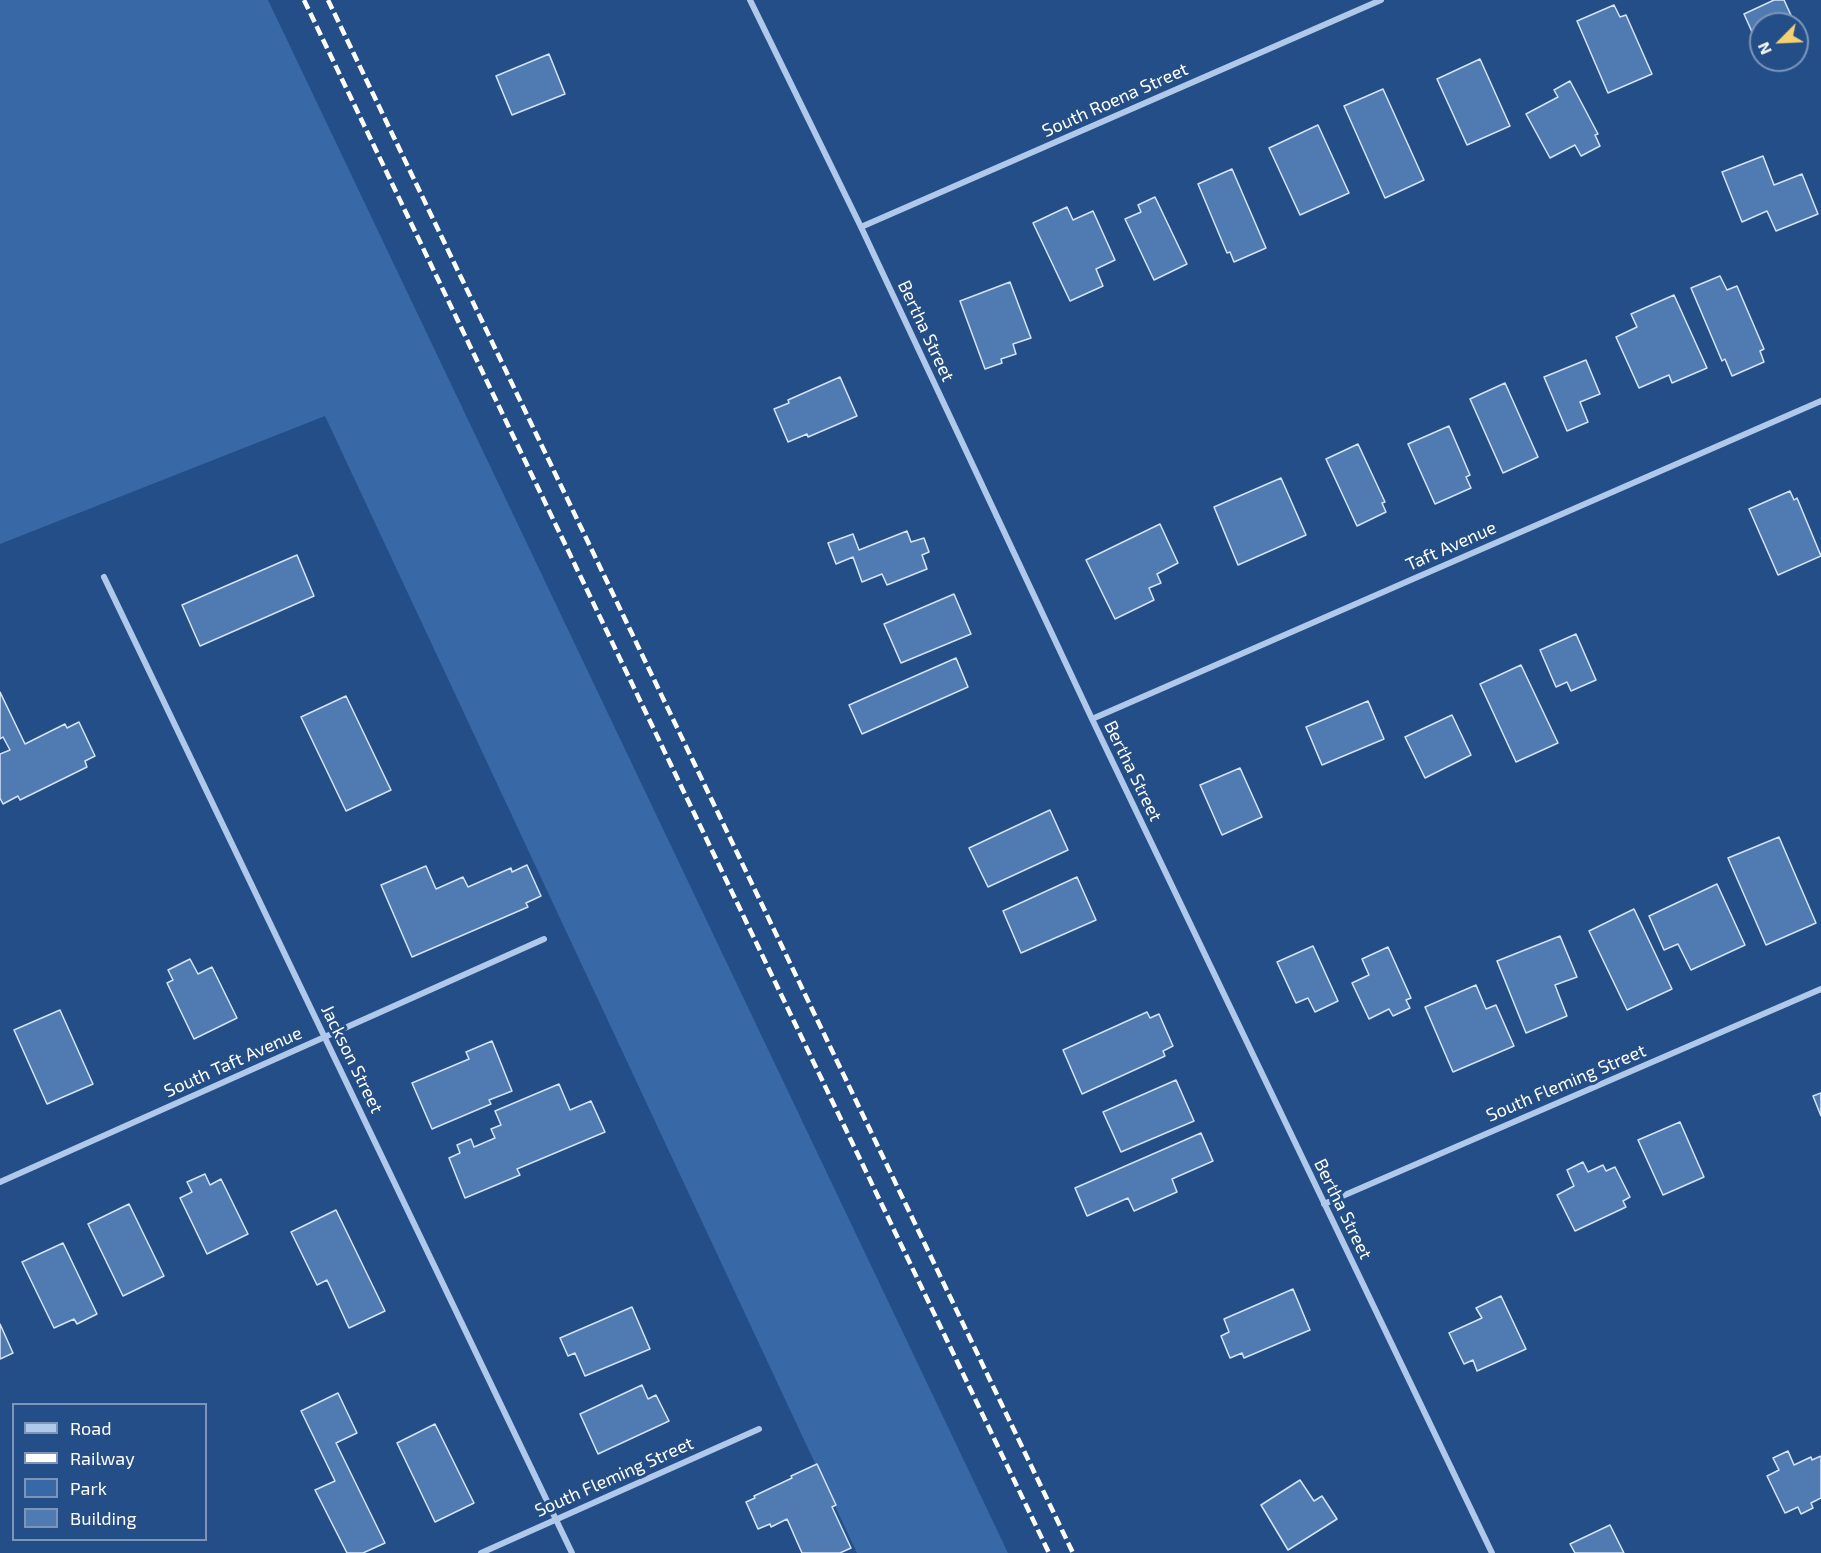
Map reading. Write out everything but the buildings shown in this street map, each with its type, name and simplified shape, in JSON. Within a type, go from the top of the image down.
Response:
[{"type":"street","name":"Bertha Street","points":[[750,0],[861,227],[1092,719],[1492,1553]]},
{"type":"street","name":"South Roena Street","points":[[861,227],[1381,0]]},
{"type":"street","name":"Taft Avenue","points":[[1092,719],[1821,401]]},
{"type":"street","name":"Jackson Street","points":[[104,578],[572,1553]]},
{"type":"street","name":"South Taft Avenue","points":[[0,1182],[544,939]]},
{"type":"street","name":"South Fleming Street","points":[[1324,1204],[1821,989]]},
{"type":"street","name":"South Fleming Street","points":[[481,1553],[759,1429]]},
{"type":"green space","points":[[0,0],[268,0],[1008,1553],[857,1553],[325,416],[0,544]]},
{"type":"railway","points":[[304,0],[1049,1553]]},
{"type":"railway","points":[[328,0],[1073,1553]]}]
